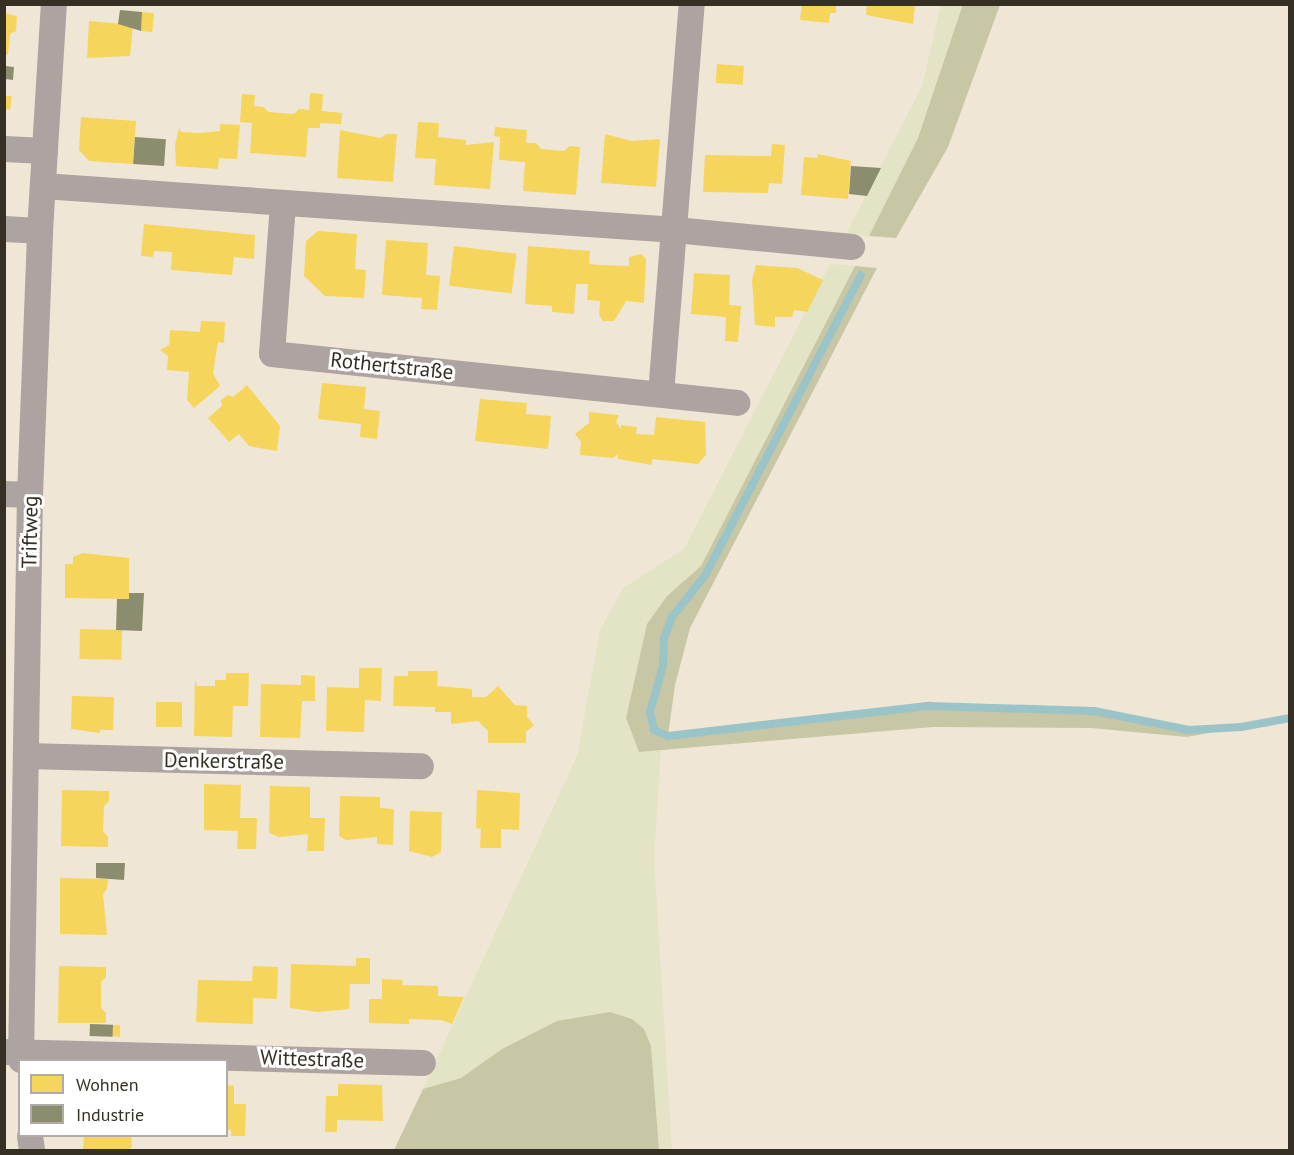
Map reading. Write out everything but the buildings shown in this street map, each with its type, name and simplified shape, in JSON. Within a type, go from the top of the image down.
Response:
[{"type":"street","name":"Triftweg","points":[[16,1055],[26,756],[15,674],[30,495],[40,231],[54,4]]},
{"type":"street","points":[[661,394],[692,4]]},
{"type":"street","points":[[4,149],[45,151]]},
{"type":"street","points":[[43,186],[675,230],[852,247]]},
{"type":"street","name":"Rothertstraße","points":[[283,204],[272,354],[737,403]]},
{"type":"street","points":[[4,229],[40,231]]},
{"type":"street","points":[[4,494],[30,495]]},
{"type":"street","name":"Denkerstraße","points":[[26,756],[422,765]]},
{"type":"street","name":"Wittestraße","points":[[16,1055],[220,1059]]},
{"type":"street","name":"Wittestraße","points":[[228,1059],[423,1063]]},
{"type":"green space","points":[[963,4],[1000,5],[948,147],[896,238],[869,236],[918,138]]},
{"type":"green space","points":[[941,5],[963,5],[918,138],[869,236],[846,234],[922,86]]},
{"type":"green space","points":[[830,264],[855,266],[701,566],[667,596],[647,624],[626,718],[639,752],[661,750],[654,858],[672,1150],[659,1150],[651,1046],[502,1049],[461,1078],[423,1089],[577,756],[600,630],[623,588],[684,549]]},
{"type":"green space","points":[[855,266],[877,268],[690,628],[675,685],[668,736],[929,706],[1094,711],[1189,730],[1241,727],[1187,737],[1091,728],[933,727],[639,752],[626,718],[647,624],[667,596],[701,566]]},
{"type":"green space","points":[[610,1012],[632,1019],[644,1029],[651,1046],[659,1150],[394,1150],[423,1089],[461,1078],[502,1049],[557,1021]]},
{"type":"waterway","points":[[861,275],[706,574],[672,617],[664,638],[663,666],[650,712],[654,730],[668,736],[929,706],[1094,711],[1189,730],[1241,727],[1290,718]]}]
